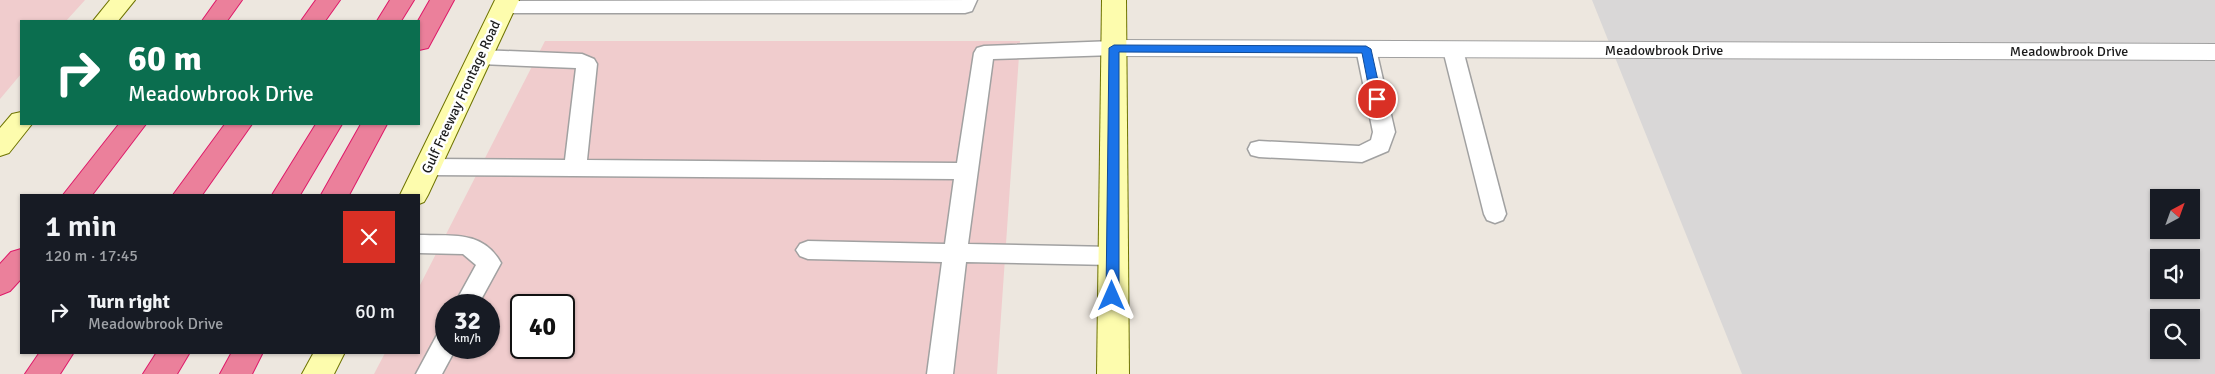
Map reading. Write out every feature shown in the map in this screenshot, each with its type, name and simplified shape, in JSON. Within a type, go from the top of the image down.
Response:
[{"type":"highway","points":[[215,20],[230,0]]},
{"type":"highway","points":[[314,20],[328,0]]},
{"type":"highway","points":[[390,20],[402,0]]},
{"type":"highway","points":[[420,40],[442,0]]},
{"type":"highway","points":[[78,194],[132,125]]},
{"type":"highway","points":[[188,194],[238,125]]},
{"type":"highway","points":[[287,194],[328,125]]},
{"type":"highway","points":[[336,194],[373,125]]},
{"type":"highway","points":[[0,283],[20,261]]},
{"type":"highway","points":[[41,374],[57,354]]},
{"type":"highway","points":[[159,374],[173,354]]},
{"type":"highway","points":[[236,374],[247,354]]},
{"type":"street","points":[[107,20],[124,0]]},
{"type":"street","points":[[1113,374],[1114,0]]},
{"type":"street","name":"Gulf Freeway Frontage Road","points":[[414,194],[505,3]]},
{"type":"street","name":"Meadowbrook Drive","points":[[1114,48],[2215,52]]},
{"type":"street","points":[[0,146],[20,122]]},
{"type":"street","points":[[318,374],[329,354]]},
{"type":"lane","points":[[505,3],[965,7],[967,0]]},
{"type":"lane","points":[[940,374],[955,252],[984,53],[1114,48]]},
{"type":"lane","points":[[1259,149],[1362,154],[1380,145],[1384,132],[1366,49]]},
{"type":"lane","points":[[1453,50],[1495,214]]},
{"type":"lane","points":[[480,57],[582,61],[587,64],[575,168]]},
{"type":"lane","points":[[428,167],[967,171]]},
{"type":"lane","points":[[420,244],[470,245],[489,263],[472,294]]},
{"type":"lane","points":[[808,250],[1112,256]]},
{"type":"lane","points":[[429,374],[437,359]]},
{"type":"shaded area","points":[[0,0],[85,0],[67,20],[20,20],[20,75],[0,99]]},
{"type":"shaded area","points":[[1592,0],[2215,0],[2215,374],[1742,374]]},
{"type":"shaded area","points":[[545,41],[1020,41],[997,374],[374,374],[384,354],[420,354],[420,285]]},
{"type":"route","points":[[1112,296],[1114,48],[1366,49],[1377,99]]}]
